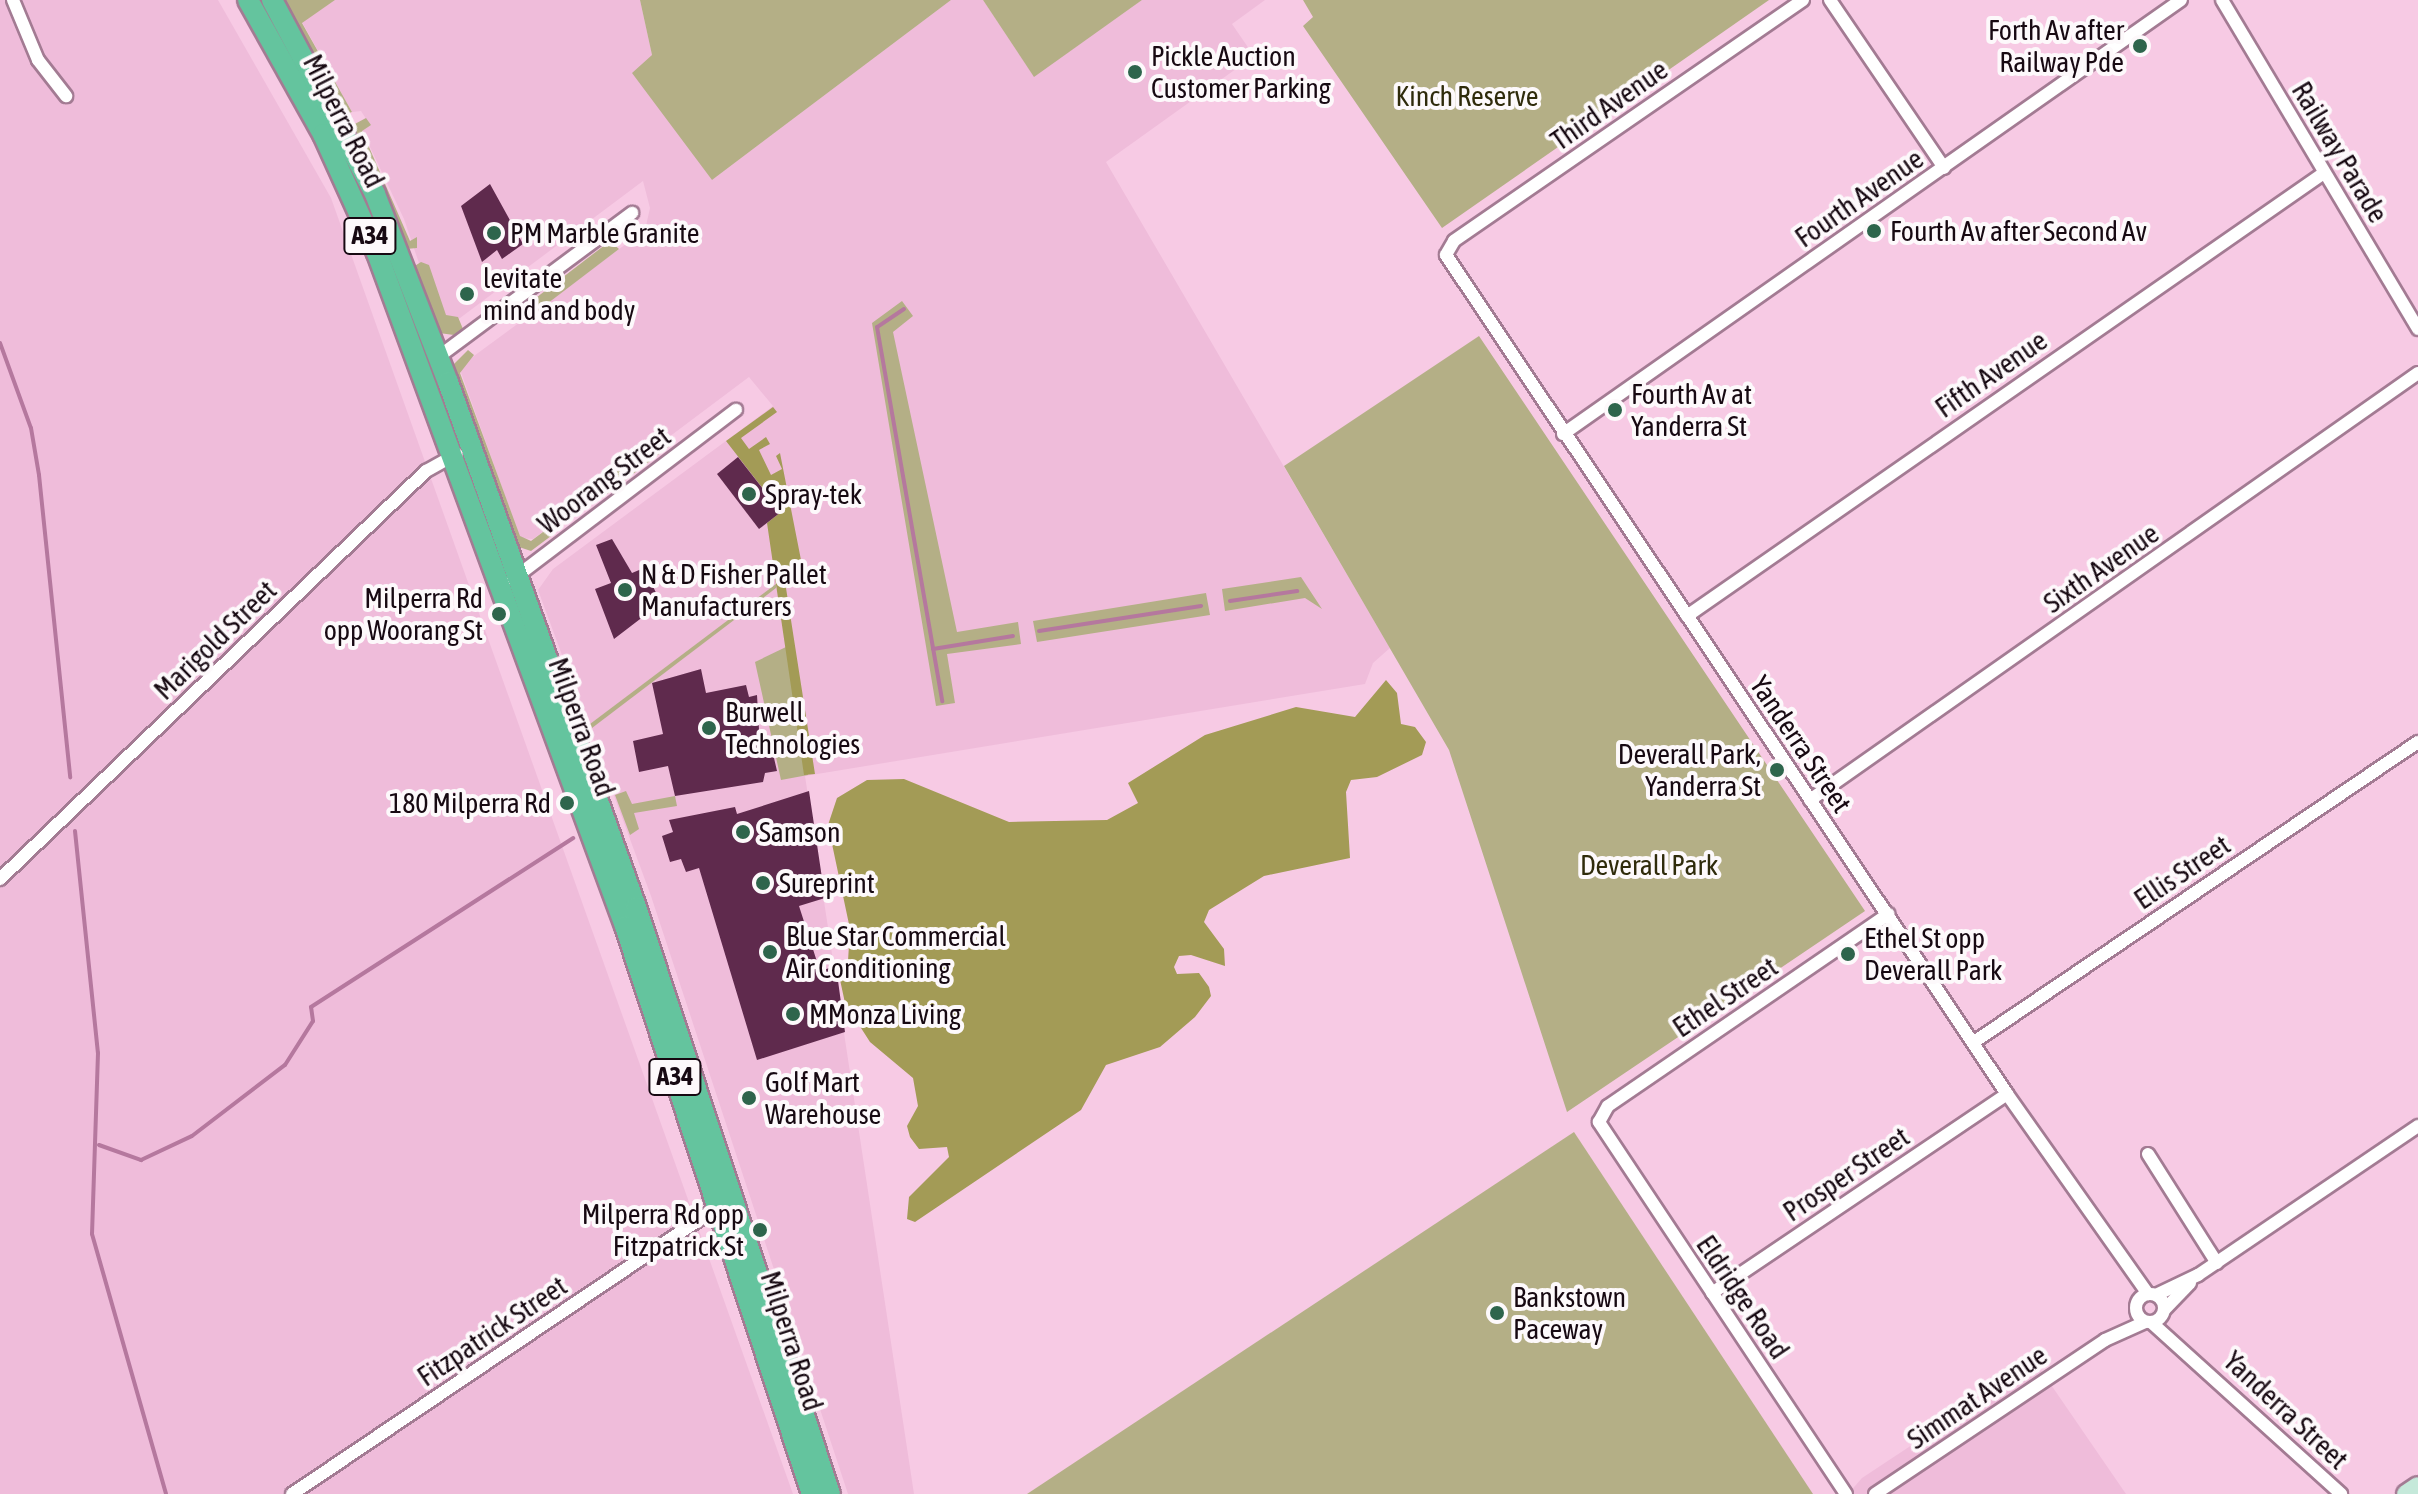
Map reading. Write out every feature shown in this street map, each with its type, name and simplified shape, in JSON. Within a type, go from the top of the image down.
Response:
[{"type":"highway","name":"Milperra Road","points":[[248,0],[350,188],[451,457],[508,583],[636,907],[830,1494]]},
{"type":"highway","name":"Milperra Road","points":[[272,0],[375,194],[471,447],[508,583],[812,1494]]},
{"type":"main road","points":[[2406,1494],[2418,1486]]},
{"type":"street","points":[[13,0],[38,60],[66,96]]},
{"type":"street","name":"Third Avenue","points":[[1446,253],[1803,0]]},
{"type":"street","points":[[1830,0],[1944,168]]},
{"type":"street","name":"Fourth Avenue","points":[[1563,434],[2181,0]]},
{"type":"street","name":"Railway Parade","points":[[2222,0],[2418,329]]},
{"type":"street","name":"Fifth Avenue","points":[[1687,616],[2324,173]]},
{"type":"street","points":[[438,357],[632,213]]},
{"type":"street","name":"Yanderra Street","points":[[1446,253],[1563,434],[2145,1300]]},
{"type":"street","name":"Sixth Avenue","points":[[1810,800],[2418,373]]},
{"type":"street","name":"Woorang Street","points":[[508,583],[736,410]]},
{"type":"street","name":"Marigold Street","points":[[0,879],[426,471],[471,447]]},
{"type":"street","name":"Ellis Street","points":[[1974,1042],[2418,742]]},
{"type":"street","name":"Ethel Street","points":[[1599,1126],[1608,1106],[1888,914]]},
{"type":"street","name":"Prosper Street","points":[[1712,1293],[2007,1094]]},
{"type":"street","name":"Eldridge Road","points":[[1599,1126],[1846,1494]]},
{"type":"street","name":"Simmat Avenue","points":[[2105,1340],[2145,1300],[2217,1263],[2418,1126]]},
{"type":"street","points":[[2148,1154],[2217,1263]]},
{"type":"street","name":"Fitzpatrick Street","points":[[292,1494],[718,1207]]},
{"type":"street","name":"Simmat Avenue","points":[[1875,1494],[2105,1340],[2156,1317],[2198,1275]]},
{"type":"street","points":[[2145,1300],[2156,1317]]},
{"type":"street","points":[[2145,1300],[2156,1317]]},
{"type":"street","name":"Yanderra Street","points":[[2156,1317],[2198,1361],[2341,1494]]},
{"type":"shaded area","points":[[0,0],[218,0],[331,198],[793,1494],[0,1494]]},
{"type":"shaded area","points":[[335,0],[640,0],[652,55],[712,180],[951,0],[983,0],[1034,76],[1142,0],[1265,0],[1232,24],[1254,56],[1106,162],[1390,648],[1373,663],[1365,684],[805,776],[914,1494],[848,1494],[651,896],[538,590],[553,569],[773,406],[749,377],[533,539],[520,538],[459,367],[645,230],[650,208],[643,181],[456,321],[438,319],[404,219],[362,130],[370,125],[361,111],[352,112],[302,22]]},
{"type":"shaded area","points":[[773,407],[777,412],[741,438],[749,449],[766,437],[770,444],[759,450],[771,475],[782,469],[776,456],[780,453],[802,565],[793,566],[796,583],[807,582],[786,588],[815,774],[804,775],[767,523],[781,512],[726,441]]},
{"type":"shaded area","points":[[1386,680],[1397,693],[1401,724],[1415,727],[1426,742],[1422,755],[1377,777],[1351,780],[1346,792],[1350,858],[1264,876],[1209,910],[1204,922],[1224,949],[1225,966],[1191,955],[1179,956],[1174,967],[1177,974],[1199,973],[1209,987],[1211,996],[1195,1017],[1160,1047],[1106,1065],[1081,1110],[915,1222],[907,1219],[909,1197],[949,1157],[947,1147],[919,1149],[910,1137],[907,1126],[918,1106],[913,1078],[870,1042],[845,1003],[839,975],[848,961],[850,929],[828,825],[837,798],[867,780],[904,779],[1009,822],[1107,820],[1138,803],[1128,783],[1205,735],[1296,707],[1355,717]]},
{"type":"shaded area","points":[[2036,1363],[2126,1494],[1848,1494],[1862,1478]]},
{"type":"green space","points":[[282,0],[335,0],[302,23],[352,112],[345,114]]},
{"type":"green space","points":[[640,0],[951,0],[712,180],[632,73],[652,55]]},
{"type":"green space","points":[[983,0],[1142,0],[1034,77]]},
{"type":"green space","name":"Kinch Reserve","points":[[1303,0],[1769,0],[1442,228],[1303,26],[1313,17]]},
{"type":"green space","points":[[366,118],[371,125],[362,131],[410,241],[417,237],[417,248],[406,249],[351,126]]},
{"type":"green space","points":[[610,241],[619,249],[535,313],[528,304]]},
{"type":"green space","points":[[421,262],[429,265],[446,315],[458,317],[463,329],[454,335],[439,333],[413,267]]},
{"type":"green space","points":[[902,301],[913,316],[893,332],[957,632],[1018,622],[1021,644],[947,654],[955,703],[936,706],[872,323]]},
{"type":"green space","name":"Deverall Park","points":[[1479,336],[1865,911],[1567,1112],[1449,750],[1284,466]]},
{"type":"green space","points":[[468,350],[474,355],[460,373],[520,536],[531,541],[547,529],[551,536],[531,551],[516,546],[451,367]]},
{"type":"green space","points":[[667,434],[671,445],[607,494],[600,484]]},
{"type":"green space","points":[[1301,577],[1322,609],[1305,598],[1225,611],[1222,589]]},
{"type":"green space","points":[[776,584],[776,588],[592,728],[590,724]]},
{"type":"green space","points":[[1206,593],[1210,615],[1037,642],[1033,621]]},
{"type":"green space","points":[[786,647],[808,775],[781,780],[755,662]]},
{"type":"green space","points":[[626,791],[632,804],[675,796],[677,806],[634,813],[639,829],[630,835],[615,795]]},
{"type":"green space","name":"Bankstown Paceway","points":[[1574,1132],[1813,1494],[1027,1494]]},
{"type":"building","name":"PM Marble Granite","points":[[490,184],[523,244],[502,259],[497,250],[482,262],[461,206]]},
{"type":"building","name":"Spray-tek","points":[[738,457],[781,512],[759,529],[717,474]]},
{"type":"building","name":"N & D Fisher Pallet Manufacturers","points":[[612,539],[632,573],[644,568],[661,603],[614,639],[595,589],[611,583],[596,545]]},
{"type":"building","name":"Burwell Technologies","points":[[701,669],[706,693],[746,685],[749,697],[757,695],[760,747],[771,745],[777,771],[765,773],[763,782],[675,796],[668,766],[639,772],[633,741],[663,734],[652,683]]},
{"type":"building","points":[[809,791],[825,898],[799,906],[820,971],[836,966],[845,1032],[757,1060],[699,868],[686,872],[681,859],[670,862],[662,836],[673,832],[669,820],[735,807],[737,814]]},
{"type":"waterway","points":[[904,309],[877,327],[942,701]]},
{"type":"waterway","points":[[0,343],[31,428],[39,475],[70,777]]},
{"type":"waterway","points":[[1230,601],[1297,591]]},
{"type":"waterway","points":[[1039,631],[1201,606]]},
{"type":"waterway","points":[[933,649],[1013,636]]},
{"type":"waterway","points":[[75,831],[98,1053],[92,1234],[166,1494]]},
{"type":"waterway","points":[[99,1145],[141,1160],[192,1136],[285,1065],[313,1021],[311,1007],[573,838]]},
{"type":"place","name":"Forth Av after Railway Pde","points":[[2140,46]]},
{"type":"place","name":"Pickle Auction Customer Parking","points":[[1135,72]]},
{"type":"place","name":"Fourth Av after Second Av","points":[[1874,231]]},
{"type":"place","name":"PM Marble Granite","points":[[494,233]]},
{"type":"place","name":"levitate mind and body","points":[[467,294]]},
{"type":"place","name":"Fourth Av at Yanderra St","points":[[1615,410]]},
{"type":"place","name":"Spray-tek","points":[[749,494]]},
{"type":"place","name":"N & D Fisher Pallet Manufacturers","points":[[625,590]]},
{"type":"place","name":"Milperra Rd opp Woorang St","points":[[499,614]]},
{"type":"place","name":"Burwell Technologies","points":[[709,728]]},
{"type":"place","name":"Deverall Park, Yanderra St","points":[[1777,770]]},
{"type":"place","name":"180 Milperra Rd","points":[[567,803]]},
{"type":"place","name":"Samson","points":[[743,832]]},
{"type":"place","name":"Sureprint","points":[[763,883]]},
{"type":"place","name":"Blue Star Commercial Air Conditioning","points":[[770,952]]},
{"type":"place","name":"Ethel St opp Deverall Park","points":[[1848,954]]},
{"type":"place","name":"MMonza Living","points":[[793,1014]]},
{"type":"place","name":"Golf Mart Warehouse","points":[[749,1098]]},
{"type":"place","name":"Milperra Rd opp Fitzpatrick St","points":[[760,1230]]},
{"type":"place","name":"Bankstown Paceway","points":[[1497,1313]]}]
